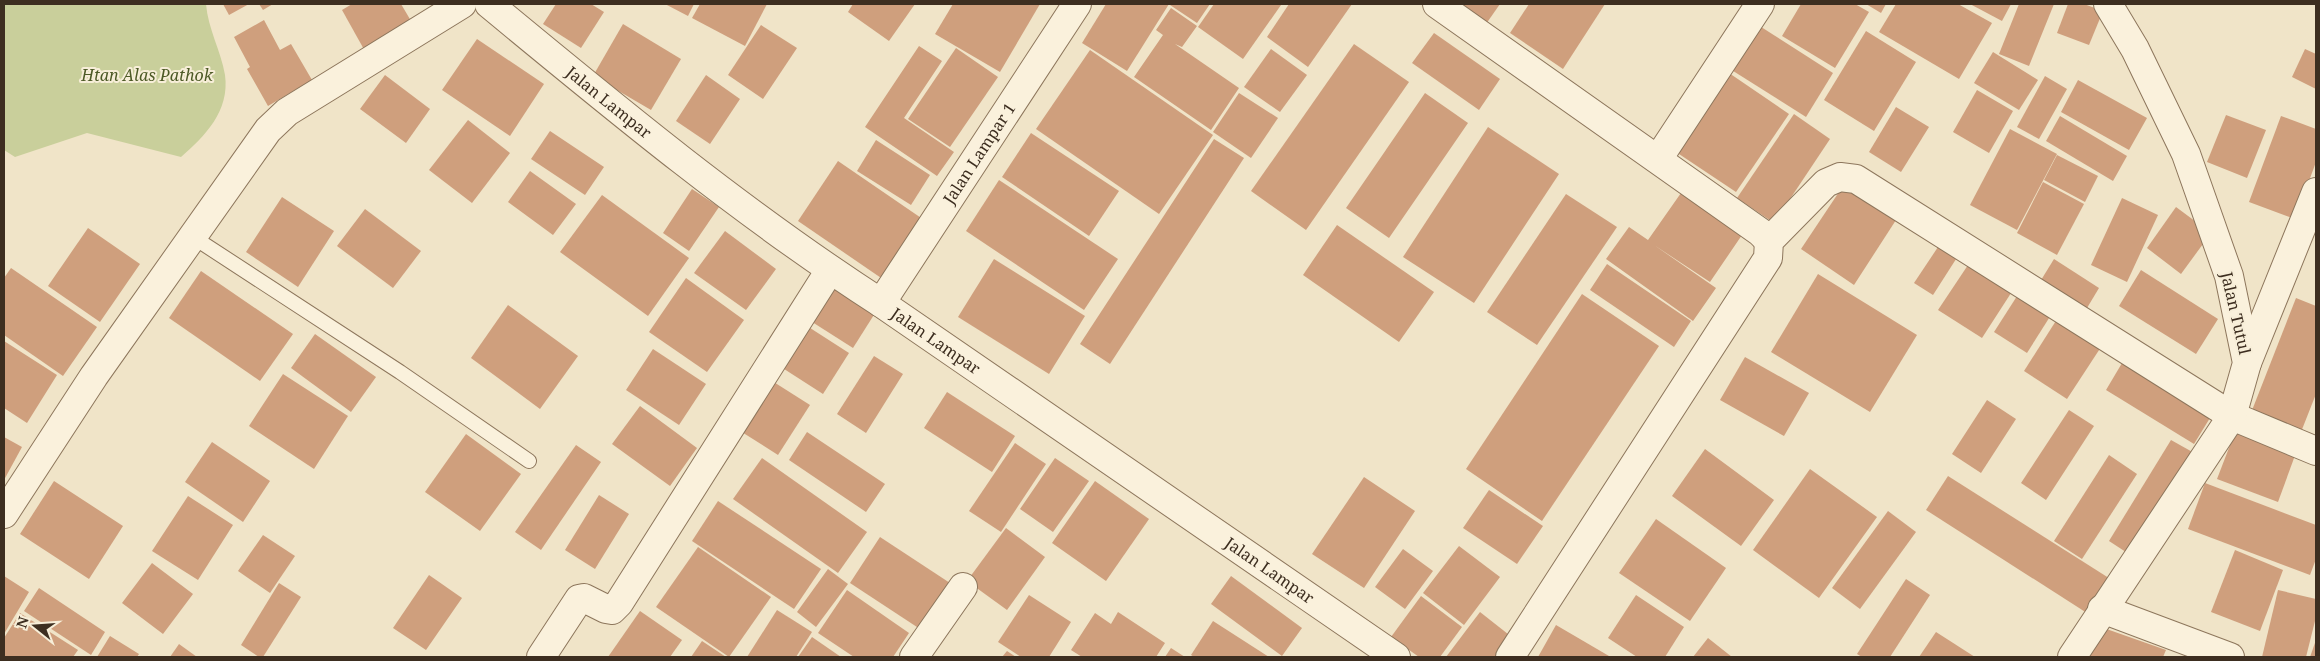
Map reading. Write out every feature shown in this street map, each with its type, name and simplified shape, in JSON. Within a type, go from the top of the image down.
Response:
[{"type":"street","points":[[4,514],[94,376],[268,130],[287,112],[462,4]]},
{"type":"street","name":"Jalan Lampar","points":[[489,4],[638,127],[830,270],[881,303],[1396,657]]},
{"type":"street","name":"Jalan Lampar 1","points":[[881,303],[1077,4]]},
{"type":"street","points":[[1438,4],[1760,232],[1769,241]]},
{"type":"street","points":[[1658,159],[1760,4]]},
{"type":"street","name":"Jalan Tutul","points":[[2072,657],[2232,416],[2247,363],[2229,276],[2186,154],[2135,50],[2108,4]]},
{"type":"street","points":[[1510,657],[1768,258],[1769,241],[1826,183],[1840,177],[1856,179],[2232,416],[2316,451]]},
{"type":"street","points":[[2247,363],[2316,192]]},
{"type":"street","points":[[541,657],[579,599],[584,598],[612,610],[619,603],[830,270]]},
{"type":"street","points":[[914,657],[963,587]]},
{"type":"street","points":[[2102,610],[2230,657]]},
{"type":"lane","points":[[193,237],[400,372],[529,461]]},
{"type":"green space","name":"Htan Alas Pathok","points":[[4,4],[206,4],[209,22],[225,75],[226,88],[220,111],[207,131],[181,157],[87,133],[15,157],[4,150]]},
{"type":"building","points":[[223,4],[249,4],[229,15]]},
{"type":"building","points":[[259,4],[273,4],[263,10]]},
{"type":"building","points":[[352,4],[401,4],[414,26],[366,53],[342,10]]},
{"type":"building","points":[[556,4],[591,4],[604,12],[581,48],[543,24]]},
{"type":"building","points":[[665,4],[694,4],[688,16]]},
{"type":"building","points":[[700,4],[767,4],[745,46],[692,18]]},
{"type":"building","points":[[853,4],[915,4],[889,41],[848,12]]},
{"type":"building","points":[[953,4],[1040,4],[1000,72],[935,34]]},
{"type":"building","points":[[1106,4],[1169,4],[1127,71],[1082,43]]},
{"type":"building","points":[[1171,4],[1210,4],[1197,23]]},
{"type":"building","points":[[1214,4],[1281,5],[1243,59],[1198,27]]},
{"type":"building","points":[[1289,4],[1352,4],[1308,67],[1267,37]]},
{"type":"building","points":[[1456,4],[1500,4],[1486,24]]},
{"type":"building","points":[[1529,4],[1605,4],[1563,69],[1510,33]]},
{"type":"building","points":[[1801,4],[1855,4],[1869,12],[1835,68],[1782,36]]},
{"type":"building","points":[[1866,4],[1886,4],[1881,13]]},
{"type":"building","points":[[1896,4],[1958,4],[1992,23],[1959,79],[1879,32]]},
{"type":"building","points":[[1970,4],[2011,4],[2002,21]]},
{"type":"building","points":[[2019,4],[2054,4],[2029,66],[1999,54]]},
{"type":"building","points":[[2068,4],[2084,4],[2103,11],[2089,45],[2057,33]]},
{"type":"building","points":[[1171,8],[1197,26],[1182,47],[1175,44],[1239,88],[1211,130],[1134,77],[1163,35],[1156,30]]},
{"type":"building","points":[[264,20],[280,50],[291,44],[312,80],[268,106],[247,69],[250,67],[234,37]]},
{"type":"building","points":[[623,24],[681,59],[651,110],[593,76]]},
{"type":"building","points":[[761,25],[797,48],[763,99],[728,75]]},
{"type":"building","points":[[1758,25],[1833,73],[1806,117],[1730,69]]},
{"type":"building","points":[[1866,31],[1916,62],[1874,131],[1824,100]]},
{"type":"building","points":[[1434,33],[1500,79],[1479,110],[1412,63]]},
{"type":"building","points":[[477,39],[544,84],[510,136],[442,90]]},
{"type":"building","points":[[1354,44],[1409,82],[1306,230],[1251,191]]},
{"type":"building","points":[[919,46],[942,61],[904,118],[954,152],[937,176],[865,127]]},
{"type":"building","points":[[956,48],[998,77],[950,147],[908,119]]},
{"type":"building","points":[[1271,49],[1307,75],[1280,112],[1244,87]]},
{"type":"building","points":[[2305,49],[2316,54],[2316,89],[2292,77]]},
{"type":"building","points":[[1090,50],[1213,135],[1159,214],[1036,129]]},
{"type":"building","points":[[1993,52],[2038,80],[2019,110],[1974,83]]},
{"type":"building","points":[[1729,73],[1789,114],[1736,192],[1676,152]]},
{"type":"building","points":[[385,75],[430,109],[406,143],[360,109]]},
{"type":"building","points":[[706,75],[740,99],[710,144],[676,121]]},
{"type":"building","points":[[2045,76],[2067,89],[2039,139],[2017,127]]},
{"type":"building","points":[[2078,80],[2147,118],[2129,150],[2061,112]]},
{"type":"building","points":[[1977,90],[2013,111],[1989,153],[1953,132]]},
{"type":"building","points":[[1239,93],[1278,118],[1251,158],[1213,132]]},
{"type":"building","points":[[1425,93],[1468,123],[1389,238],[1346,208]]},
{"type":"building","points":[[1896,107],[1929,127],[1901,172],[1869,152]]},
{"type":"building","points":[[1794,114],[1830,139],[1774,223],[1737,198]]},
{"type":"building","points":[[2226,115],[2266,130],[2247,178],[2207,162]]},
{"type":"building","points":[[2060,116],[2127,156],[2113,181],[2046,141]]},
{"type":"building","points":[[2281,116],[2316,129],[2316,162],[2295,219],[2249,202]]},
{"type":"building","points":[[468,120],[510,153],[472,203],[429,170]]},
{"type":"building","points":[[1488,127],[1559,174],[1474,303],[1403,257]]},
{"type":"building","points":[[2010,129],[2057,154],[2017,230],[1970,205]]},
{"type":"building","points":[[550,131],[604,167],[585,195],[531,159]]},
{"type":"building","points":[[1031,133],[1119,191],[1089,236],[1002,177]]},
{"type":"building","points":[[1214,139],[1244,158],[1110,364],[1080,344]]},
{"type":"building","points":[[876,140],[930,175],[911,205],[857,171]]},
{"type":"building","points":[[2057,155],[2098,176],[2085,202],[2044,180]]},
{"type":"building","points":[[838,161],[927,222],[887,282],[798,221]]},
{"type":"building","points":[[530,171],[576,204],[553,235],[508,202]]},
{"type":"building","points":[[999,180],[1118,259],[1084,310],[966,231]]},
{"type":"building","points":[[2043,182],[2084,204],[2057,255],[2017,233]]},
{"type":"building","points":[[1843,186],[1896,220],[1854,285],[1801,249]]},
{"type":"building","points":[[692,189],[719,207],[689,251],[663,233]]},
{"type":"building","points":[[1681,193],[1742,235],[1710,282],[1654,245],[1716,288],[1693,321],[1606,259],[1629,227],[1648,240]]},
{"type":"building","points":[[1566,194],[1617,227],[1537,345],[1487,312]]},
{"type":"building","points":[[602,195],[689,258],[648,316],[560,252]]},
{"type":"building","points":[[282,197],[334,231],[298,287],[246,252]]},
{"type":"building","points":[[2122,198],[2158,215],[2127,282],[2091,265]]},
{"type":"building","points":[[2176,207],[2211,233],[2181,274],[2147,248]]},
{"type":"building","points":[[365,209],[421,251],[393,288],[337,246]]},
{"type":"building","points":[[1337,225],[1434,292],[1399,342],[1303,275]]},
{"type":"building","points":[[88,228],[140,264],[100,322],[48,286]]},
{"type":"building","points":[[725,231],[776,269],[746,310],[694,273]]},
{"type":"building","points":[[1940,244],[1958,256],[1933,295],[1914,283]]},
{"type":"building","points":[[994,259],[1085,316],[1049,374],[958,317]]},
{"type":"building","points":[[2054,259],[2099,288],[2084,313],[2038,285]]},
{"type":"building","points":[[1970,262],[2013,290],[1982,338],[1938,310]]},
{"type":"building","points":[[1607,264],[1691,321],[1674,347],[1590,290]]},
{"type":"building","points":[[11,268],[97,327],[63,376],[4,335],[4,278]]},
{"type":"building","points":[[2141,270],[2218,319],[2196,354],[2119,306]]},
{"type":"building","points":[[201,271],[293,334],[260,381],[169,318]]},
{"type":"building","points":[[1818,274],[1917,335],[1870,412],[1771,352]]},
{"type":"building","points":[[686,278],[744,320],[707,372],[649,332]]},
{"type":"building","points":[[833,282],[877,310],[853,348],[809,320]]},
{"type":"building","points":[[2019,293],[2051,315],[2027,353],[1994,332]]},
{"type":"building","points":[[1582,294],[1659,346],[1542,521],[1466,469]]},
{"type":"building","points":[[2296,298],[2316,306],[2316,394],[2299,437],[2249,418]]},
{"type":"building","points":[[508,305],[578,356],[540,409],[471,358]]},
{"type":"building","points":[[2059,316],[2103,344],[2067,399],[2024,371]]},
{"type":"building","points":[[807,326],[849,353],[823,394],[781,367]]},
{"type":"building","points":[[315,334],[376,377],[351,412],[291,368]]},
{"type":"building","points":[[4,341],[57,375],[27,423],[4,408]]},
{"type":"building","points":[[653,349],[706,384],[679,425],[626,390]]},
{"type":"building","points":[[874,356],[903,374],[866,433],[837,414]]},
{"type":"building","points":[[1745,357],[1809,393],[1784,436],[1720,400]]},
{"type":"building","points":[[2125,358],[2213,413],[2194,444],[2106,390]]},
{"type":"building","points":[[283,374],[348,416],[314,469],[249,426]]},
{"type":"building","points":[[769,379],[810,405],[778,455],[737,429]]},
{"type":"building","points":[[947,392],[1015,436],[992,472],[924,428]]},
{"type":"building","points":[[1987,400],[2016,419],[1981,473],[1952,454]]},
{"type":"building","points":[[640,406],[697,448],[670,486],[612,444]]},
{"type":"building","points":[[2069,410],[2094,426],[2046,500],[2021,483]]},
{"type":"building","points":[[2237,427],[2297,450],[2278,502],[2217,479]]},
{"type":"building","points":[[807,432],[885,484],[866,512],[789,460]]},
{"type":"building","points":[[466,434],[521,474],[480,531],[425,492]]},
{"type":"building","points":[[4,437],[22,447],[4,480]]},
{"type":"building","points":[[2171,440],[2196,454],[2132,556],[2109,541]]},
{"type":"building","points":[[212,442],[270,481],[243,522],[185,482]]},
{"type":"building","points":[[1015,443],[1046,464],[1001,532],[969,511]]},
{"type":"building","points":[[576,445],[601,462],[541,550],[515,532]]},
{"type":"building","points":[[1705,449],[1774,500],[1741,546],[1672,496]]},
{"type":"building","points":[[2109,455],[2137,474],[2082,559],[2054,541]]},
{"type":"building","points":[[762,458],[867,532],[838,573],[733,499]]},
{"type":"building","points":[[1055,458],[1089,481],[1053,532],[1020,509]]},
{"type":"building","points":[[1810,469],[1877,517],[1819,598],[1753,550]]},
{"type":"building","points":[[1948,476],[2112,580],[2090,615],[1926,510]]},
{"type":"building","points":[[1364,477],[1415,511],[1364,588],[1312,554]]},
{"type":"building","points":[[54,481],[123,526],[89,579],[20,534]]},
{"type":"building","points":[[1095,481],[1149,519],[1106,581],[1052,543]]},
{"type":"building","points":[[2205,483],[2316,525],[2316,559],[2310,575],[2188,529]]},
{"type":"building","points":[[1489,490],[1543,526],[1517,564],[1463,528]]},
{"type":"building","points":[[599,495],[629,514],[595,569],[565,550]]},
{"type":"building","points":[[188,496],[233,525],[198,580],[152,551]]},
{"type":"building","points":[[718,501],[821,569],[794,609],[692,541]]},
{"type":"building","points":[[1888,511],[1916,532],[1860,609],[1832,588]]},
{"type":"building","points":[[1656,519],[1726,568],[1690,621],[1619,573]]},
{"type":"building","points":[[1006,528],[1045,557],[1007,610],[967,581]]},
{"type":"building","points":[[263,535],[295,556],[270,593],[238,571]]},
{"type":"building","points":[[880,537],[950,583],[920,629],[850,583]]},
{"type":"building","points":[[1459,546],[1500,577],[1464,625],[1423,593]]},
{"type":"building","points":[[698,547],[771,597],[729,657],[656,607]]},
{"type":"building","points":[[1403,549],[1433,571],[1405,609],[1375,587]]},
{"type":"building","points":[[2235,550],[2283,570],[2260,631],[2211,612]]},
{"type":"building","points":[[152,563],[193,594],[163,634],[122,603]]},
{"type":"building","points":[[828,569],[848,584],[816,627],[797,612]]},
{"type":"building","points":[[429,575],[462,598],[426,650],[393,628]]},
{"type":"building","points":[[4,576],[29,592],[4,634]]},
{"type":"building","points":[[1231,576],[1302,628],[1282,656],[1211,604]]},
{"type":"building","points":[[1906,579],[1930,595],[1890,657],[1862,657],[1857,654]]},
{"type":"building","points":[[279,583],[301,597],[263,657],[259,657],[241,645]]},
{"type":"building","points":[[39,588],[105,632],[91,655],[24,611]]},
{"type":"building","points":[[847,590],[909,633],[893,657],[854,657],[818,633]]},
{"type":"building","points":[[2278,590],[2316,599],[2316,617],[2306,657],[2262,657]]},
{"type":"building","points":[[1029,595],[1071,622],[1049,657],[1021,657],[998,642]]},
{"type":"building","points":[[1636,595],[1684,627],[1665,657],[1637,657],[1608,638]]},
{"type":"building","points":[[1421,596],[1462,627],[1440,657],[1419,657],[1391,637]]},
{"type":"building","points":[[777,610],[812,632],[796,657],[747,657]]},
{"type":"building","points":[[640,611],[682,640],[670,657],[608,657]]},
{"type":"building","points":[[1118,612],[1165,643],[1156,657],[1082,657],[1071,650],[1095,613],[1111,624]]},
{"type":"building","points":[[1480,612],[1513,638],[1499,657],[1446,657]]},
{"type":"building","points":[[20,613],[78,650],[73,657],[4,657],[4,638]]},
{"type":"building","points":[[1213,621],[1269,657],[1194,657],[1191,655]]},
{"type":"building","points":[[1556,625],[1609,656],[1538,657]]},
{"type":"building","points":[[2098,626],[2166,650],[2163,657],[2087,657]]},
{"type":"building","points":[[1936,632],[1975,657],[1919,657]]},
{"type":"building","points":[[110,636],[139,654],[137,657],[97,657]]},
{"type":"building","points":[[812,637],[841,657],[798,657]]},
{"type":"building","points":[[1708,638],[1732,657],[1693,657]]},
{"type":"building","points":[[2316,640],[2316,657],[2310,657]]},
{"type":"building","points":[[702,641],[726,657],[691,657]]},
{"type":"building","points":[[179,644],[197,657],[170,657]]},
{"type":"building","points":[[1171,648],[1185,657],[1165,657]]},
{"type":"building","points":[[1007,651],[1016,657],[1002,657]]}]
